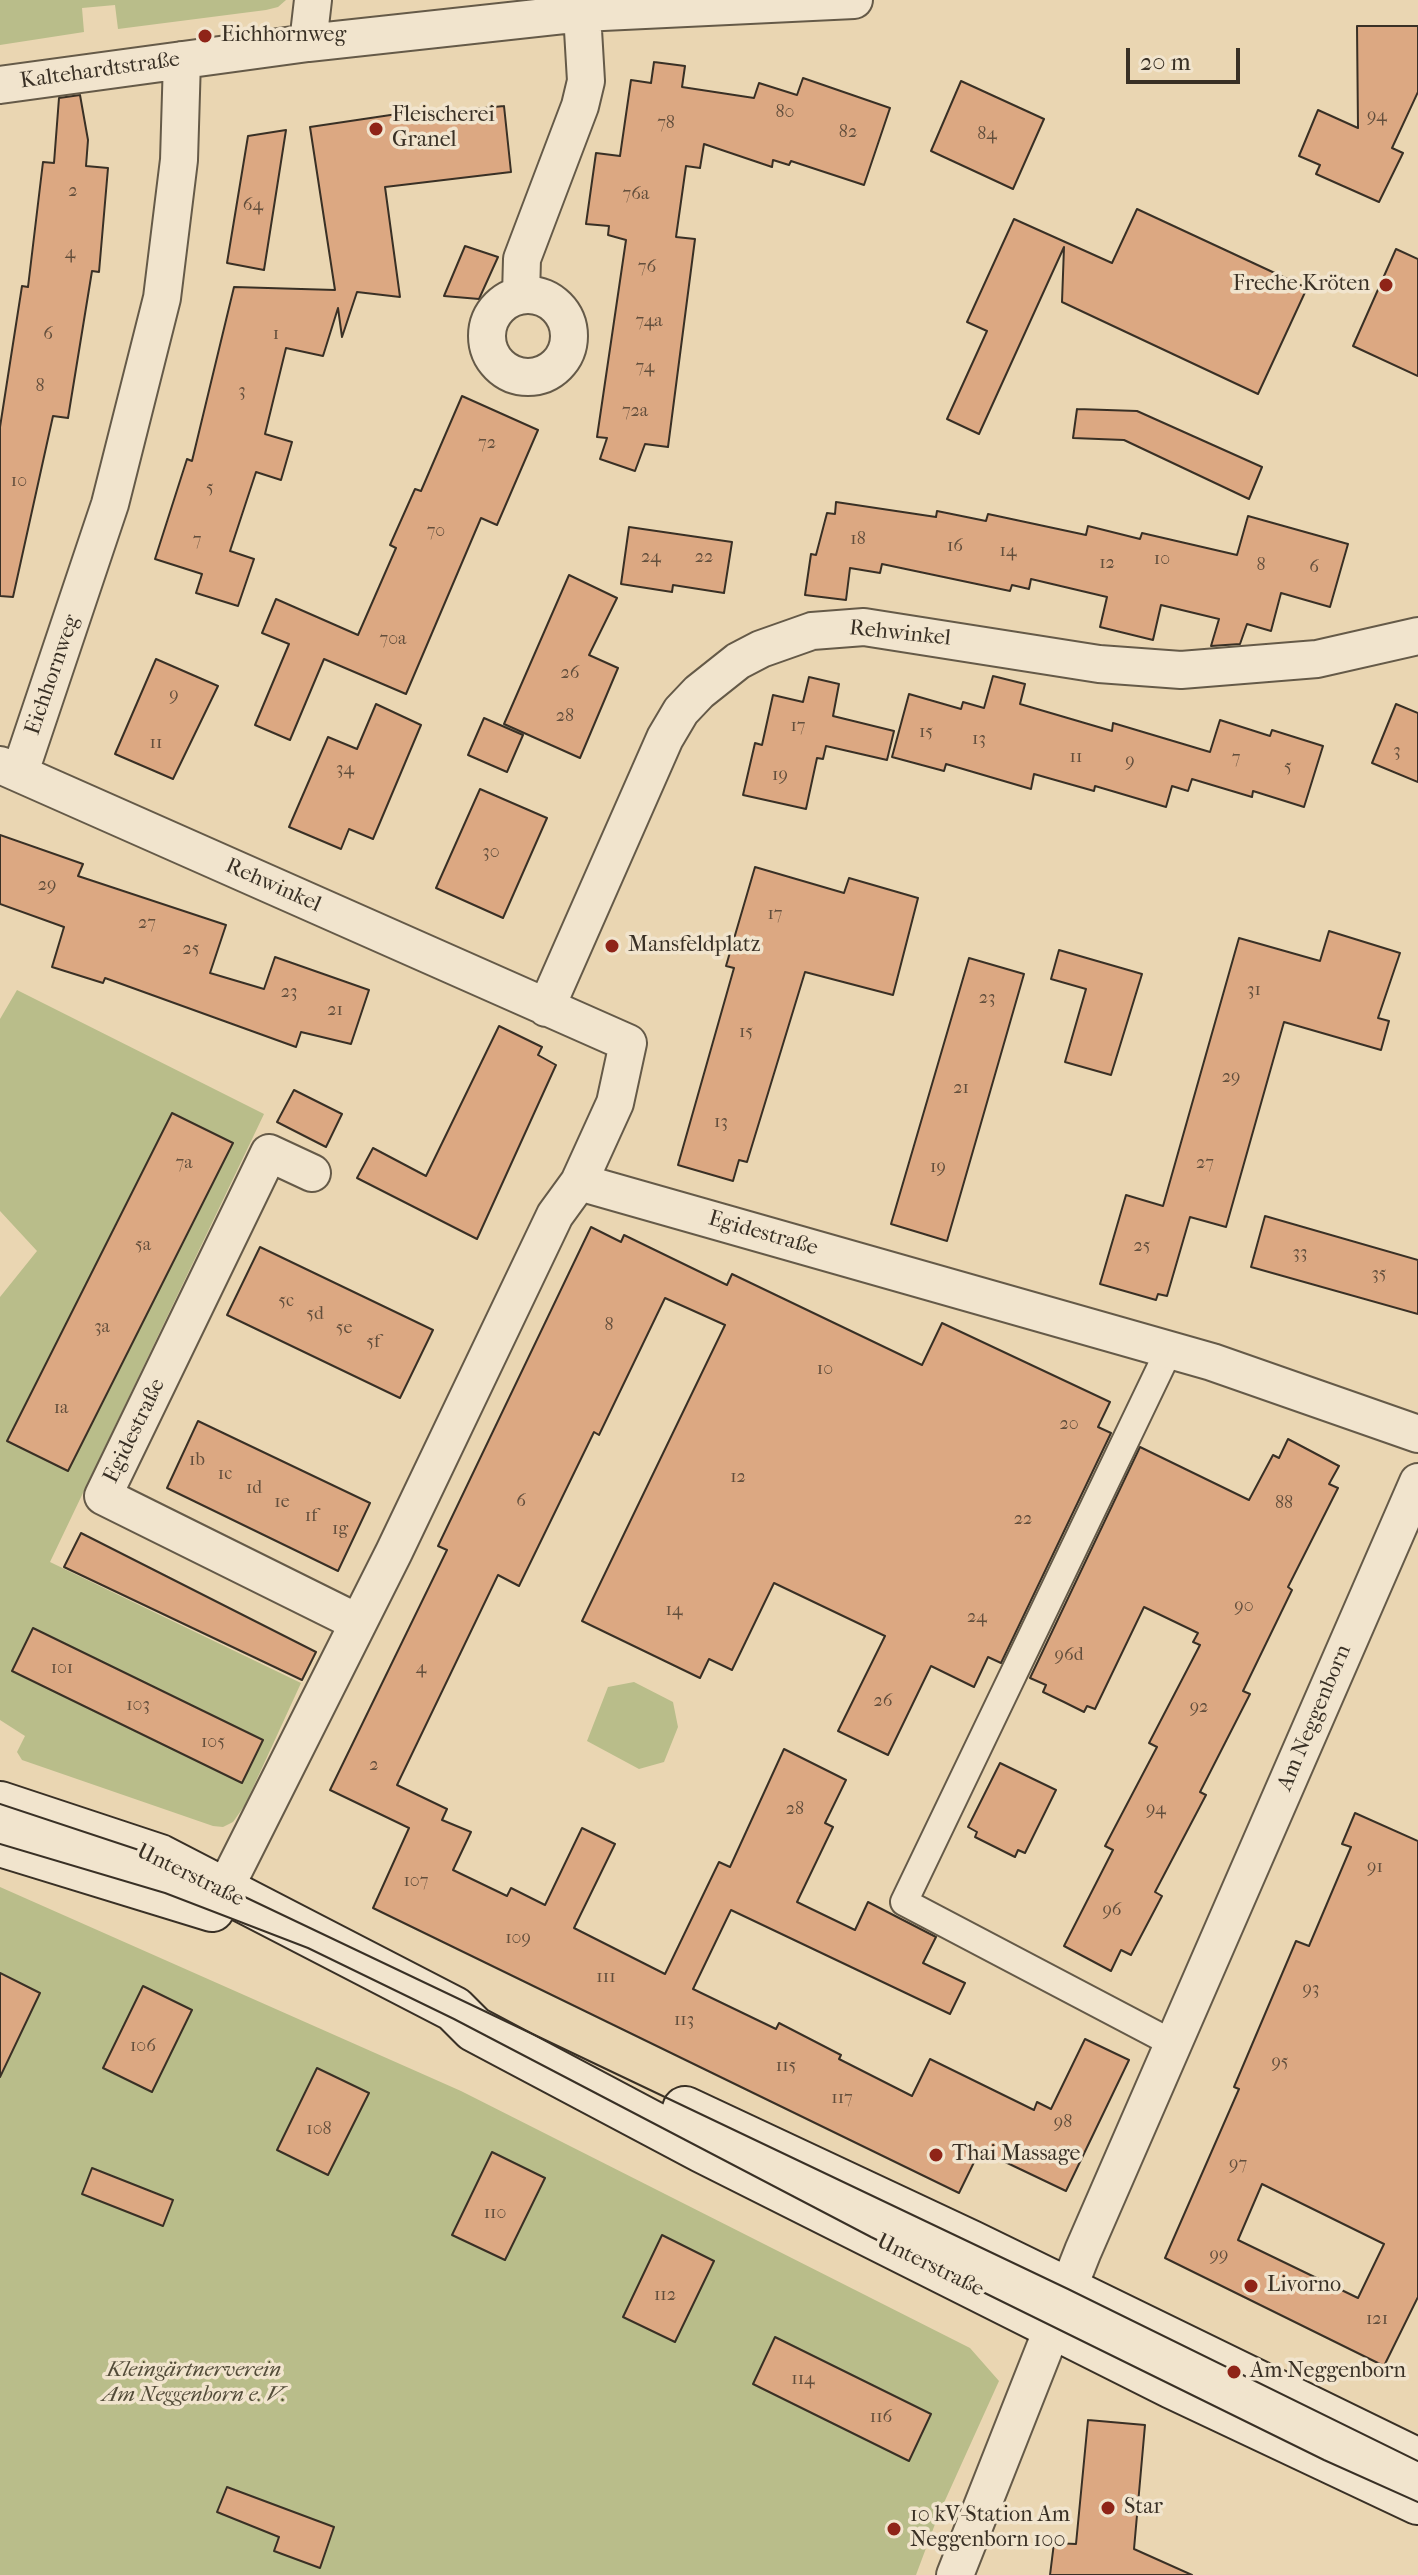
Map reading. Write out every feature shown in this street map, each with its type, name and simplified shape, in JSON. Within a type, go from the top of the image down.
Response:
[{"type":"main road","name":"Unterstraße","points":[[0,1804],[160,1857],[219,1901]]},
{"type":"main road","name":"Unterstraße","points":[[0,1844],[219,1901],[372,1966],[454,2009],[484,2010],[1061,2308],[1324,2460],[1418,2502]]},
{"type":"main road","name":"Unterstraße","points":[[1061,2308],[1418,2461]]},
{"type":"street","points":[[308,43],[313,0]]},
{"type":"street","name":"Kaltehardtstraße","points":[[0,85],[308,43],[582,13],[854,0]]},
{"type":"street","points":[[521,295],[522,259],[586,81],[582,13]]},
{"type":"street","name":"Eichhornweg","points":[[10,769],[110,504],[162,298],[179,160],[182,60]]},
{"type":"street","name":"Rehwinkel","points":[[546,1008],[665,738],[681,711],[699,692],[738,661],[761,649],[812,631],[864,627],[1099,664],[1181,670],[1317,659],[1418,636]]},
{"type":"street","name":"Rehwinkel","points":[[10,769],[628,1043],[615,1103],[579,1182]]},
{"type":"street","name":"Egidestraße","points":[[312,1173],[269,1153],[103,1496],[357,1622]]},
{"type":"street","points":[[219,1901],[555,1215],[579,1182]]},
{"type":"street","name":"Egidestraße","points":[[579,1182],[1169,1350],[1418,1434]]},
{"type":"street","points":[[1169,1350],[904,1902],[1174,2044]]},
{"type":"street","name":"Am Neggenborn","points":[[955,2575],[1061,2308],[1418,1482]]},
{"type":"green space","points":[[0,0],[286,0],[278,7],[266,10],[118,29],[115,5],[82,8],[84,32],[0,45]]},
{"type":"green space","points":[[17,990],[264,1114],[50,1562],[301,1683],[245,1805],[233,1822],[223,1827],[22,1760],[17,1752],[25,1736],[0,1720],[0,1297],[37,1251],[0,1211],[0,1019]]},
{"type":"green space","points":[[634,1682],[673,1702],[678,1727],[664,1762],[639,1769],[587,1741],[608,1687]]},
{"type":"green space","name":"Kleingärtnerverein Am Neggenborn e. V.","points":[[0,1887],[461,2091],[970,2348],[999,2381],[938,2516],[916,2575],[0,2575]]},
{"type":"building","points":[[1357,26],[1418,26],[1418,92],[1392,148],[1403,153],[1379,202],[1316,174],[1320,165],[1299,156],[1318,110],[1358,128]]},
{"type":"building","points":[[654,62],[685,66],[682,87],[754,98],[759,83],[797,95],[803,78],[890,108],[864,185],[791,161],[789,165],[773,160],[772,167],[704,144],[700,168],[686,166],[676,237],[695,239],[668,447],[645,444],[635,471],[600,459],[607,438],[597,437],[626,240],[608,235],[609,226],[586,224],[596,153],[620,156],[631,80],[651,83]]},
{"type":"building","points":[[961,81],[1044,119],[1013,189],[931,151]]},
{"type":"building","points":[[80,95],[88,140],[86,166],[108,168],[99,272],[92,271],[68,418],[53,416],[13,597],[0,596],[0,427],[22,286],[28,287],[43,162],[54,163],[59,98]]},
{"type":"building","points":[[504,106],[511,172],[385,187],[400,297],[357,292],[342,337],[338,308],[323,356],[286,348],[265,434],[292,442],[281,480],[256,472],[230,551],[254,559],[238,606],[196,593],[202,574],[155,559],[187,459],[192,461],[234,287],[335,290],[310,127],[404,113],[405,116]]},
{"type":"building","points":[[286,130],[264,270],[227,263],[248,136]]},
{"type":"building","points":[[1137,209],[1307,288],[1258,394],[1062,302],[1064,247],[979,434],[947,419],[987,331],[967,322],[1014,219],[1112,263]]},
{"type":"building","points":[[465,246],[498,257],[479,299],[444,296]]},
{"type":"building","points":[[1396,249],[1418,259],[1418,376],[1353,346]]},
{"type":"building","points":[[462,396],[538,430],[497,525],[481,518],[406,694],[324,659],[290,740],[255,725],[289,644],[262,633],[276,599],[358,635],[396,548],[390,545],[415,489],[421,491]]},
{"type":"building","points":[[1077,409],[1137,411],[1262,467],[1249,499],[1124,440],[1073,438]]},
{"type":"building","points":[[836,502],[936,517],[937,511],[986,521],[988,514],[1086,535],[1088,526],[1140,539],[1142,533],[1237,555],[1248,516],[1348,544],[1330,607],[1281,593],[1271,631],[1247,624],[1240,644],[1211,646],[1219,619],[1161,605],[1153,640],[1100,627],[1107,597],[1031,579],[1029,589],[1012,585],[1010,591],[882,564],[880,573],[850,568],[846,600],[805,595],[811,554],[816,555],[827,513],[835,514]]},
{"type":"building","points":[[629,527],[732,542],[724,593],[673,585],[672,592],[621,584]]},
{"type":"building","points":[[569,575],[617,598],[589,655],[618,668],[580,758],[504,724]]},
{"type":"building","points":[[156,659],[218,686],[173,779],[115,754]]},
{"type":"building","points":[[993,676],[1025,684],[1020,704],[1112,731],[1113,723],[1210,752],[1220,720],[1270,736],[1272,730],[1323,746],[1304,807],[1253,791],[1252,797],[1192,779],[1188,791],[1172,786],[1166,807],[1095,786],[1094,791],[1034,774],[1031,789],[946,764],[944,771],[892,757],[909,694],[961,709],[963,702],[984,708]]},
{"type":"building","points":[[809,677],[839,684],[833,716],[894,731],[887,760],[826,746],[823,759],[817,758],[806,809],[743,795],[755,743],[762,745],[773,695],[803,702]]},
{"type":"building","points":[[376,704],[421,725],[373,839],[349,829],[341,849],[289,827],[328,737],[357,749]]},
{"type":"building","points":[[1396,704],[1418,713],[1418,782],[1372,763]]},
{"type":"building","points":[[484,718],[523,735],[507,772],[468,755]]},
{"type":"building","points":[[480,789],[547,818],[503,918],[436,888]]},
{"type":"building","points":[[0,835],[83,864],[78,876],[226,925],[210,973],[264,989],[275,957],[369,990],[351,1044],[301,1032],[296,1047],[105,978],[103,983],[52,967],[64,927],[0,904]]},
{"type":"building","points":[[755,867],[844,893],[849,878],[918,898],[893,995],[805,972],[747,1162],[739,1160],[733,1181],[678,1165],[734,968],[726,966]]},
{"type":"building","points":[[1329,931],[1400,953],[1378,1018],[1389,1021],[1381,1050],[1284,1022],[1226,1227],[1190,1217],[1167,1296],[1158,1294],[1156,1300],[1100,1284],[1126,1195],[1163,1206],[1239,938],[1320,961]]},
{"type":"building","points":[[1059,950],[1142,974],[1111,1075],[1065,1062],[1086,989],[1051,979]]},
{"type":"building","points":[[969,958],[1024,974],[947,1241],[891,1224]]},
{"type":"building","points":[[499,1026],[542,1047],[538,1055],[556,1065],[477,1239],[357,1178],[373,1148],[426,1176]]},
{"type":"building","points":[[294,1090],[342,1114],[326,1147],[277,1122]]},
{"type":"building","points":[[172,1113],[233,1143],[68,1471],[7,1441]]},
{"type":"building","points":[[1265,1216],[1418,1260],[1418,1314],[1251,1267]]},
{"type":"building","points":[[591,1227],[621,1242],[624,1235],[727,1285],[732,1274],[922,1365],[942,1323],[1110,1402],[1098,1427],[1111,1433],[1001,1663],[988,1657],[974,1687],[931,1666],[888,1755],[838,1731],[885,1636],[774,1583],[732,1670],[709,1659],[700,1678],[582,1621],[725,1325],[665,1298],[599,1435],[594,1432],[519,1586],[498,1575],[397,1785],[447,1809],[442,1820],[471,1832],[453,1870],[507,1896],[511,1888],[545,1905],[582,1828],[615,1844],[574,1928],[665,1974],[719,1862],[730,1867],[784,1749],[846,1780],[825,1823],[833,1827],[797,1902],[855,1930],[868,1902],[936,1937],[923,1963],[965,1983],[950,2014],[731,1910],[693,1989],[776,2029],[779,2023],[841,2055],[839,2059],[912,2096],[930,2059],[1034,2110],[1037,2102],[1051,2109],[1085,2039],[1129,2060],[1066,2191],[980,2150],[959,2193],[373,1908],[409,1828],[330,1790],[447,1550],[438,1546]]},
{"type":"building","points":[[260,1247],[433,1330],[400,1398],[227,1315]]},
{"type":"building","points":[[198,1421],[370,1503],[338,1571],[167,1488]]},
{"type":"building","points":[[1288,1439],[1339,1466],[1329,1484],[1338,1488],[1288,1587],[1292,1590],[1243,1691],[1250,1694],[1200,1792],[1206,1795],[1155,1892],[1162,1896],[1131,1955],[1121,1950],[1111,1971],[1064,1946],[1113,1850],[1105,1846],[1157,1747],[1149,1743],[1200,1645],[1193,1642],[1198,1633],[1144,1607],[1095,1709],[1087,1706],[1084,1712],[1043,1692],[1046,1685],[1030,1678],[1140,1447],[1249,1500],[1273,1455],[1279,1458]]},
{"type":"building","points":[[81,1533],[316,1652],[302,1680],[64,1567]]},
{"type":"building","points":[[33,1628],[263,1740],[242,1783],[12,1671]]},
{"type":"building","points":[[1000,1763],[1056,1790],[1025,1853],[1018,1850],[1015,1857],[975,1837],[977,1832],[968,1827]]},
{"type":"building","points":[[1355,1813],[1418,1841],[1418,2297],[1384,2366],[1165,2258],[1239,2089],[1234,2087],[1296,1941],[1309,1946],[1351,1847],[1342,1844]],"holes":[[[1262,2184],[1384,2244],[1358,2298],[1238,2240]]]},
{"type":"building","points":[[0,1973],[40,1993],[0,2077]]},
{"type":"building","points":[[143,1986],[192,2010],[152,2092],[103,2068]]},
{"type":"building","points":[[317,2068],[369,2093],[328,2175],[277,2150]]},
{"type":"building","points":[[492,2152],[545,2178],[505,2260],[452,2235]]},
{"type":"building","points":[[92,2168],[173,2200],[163,2226],[82,2194]]},
{"type":"building","points":[[662,2235],[714,2261],[675,2342],[623,2317]]},
{"type":"building","points":[[775,2337],[931,2414],[909,2461],[753,2384]]},
{"type":"building","name":"Star","points":[[1088,2420],[1145,2425],[1134,2549],[1192,2575],[1050,2575],[1054,2543],[1076,2544]]},
{"type":"building","points":[[227,2487],[334,2527],[320,2568],[274,2551],[279,2537],[217,2512]]},
{"type":"tram line","points":[[0,1804],[160,1857],[1068,2289],[1418,2461]]},
{"type":"tram line","points":[[0,1844],[165,1893],[308,1948],[454,2019],[871,2237],[1324,2460],[1418,2502]]},
{"type":"place","name":"Eichhornweg","points":[[205,36]]},
{"type":"place","name":"Fleischerei Granel","points":[[376,129]]},
{"type":"place","name":"Freche Kröten","points":[[1386,285]]},
{"type":"place","name":"Mansfeldplatz","points":[[612,946]]},
{"type":"place","name":"Thai Massage","points":[[936,2155]]},
{"type":"place","name":"Livorno","points":[[1251,2286]]},
{"type":"place","name":"Am Neggenborn","points":[[1234,2372]]},
{"type":"place","name":"Star","points":[[1108,2508]]},
{"type":"place","name":"10 kV-Station Am Neggenborn 100","points":[[894,2529]]}]
